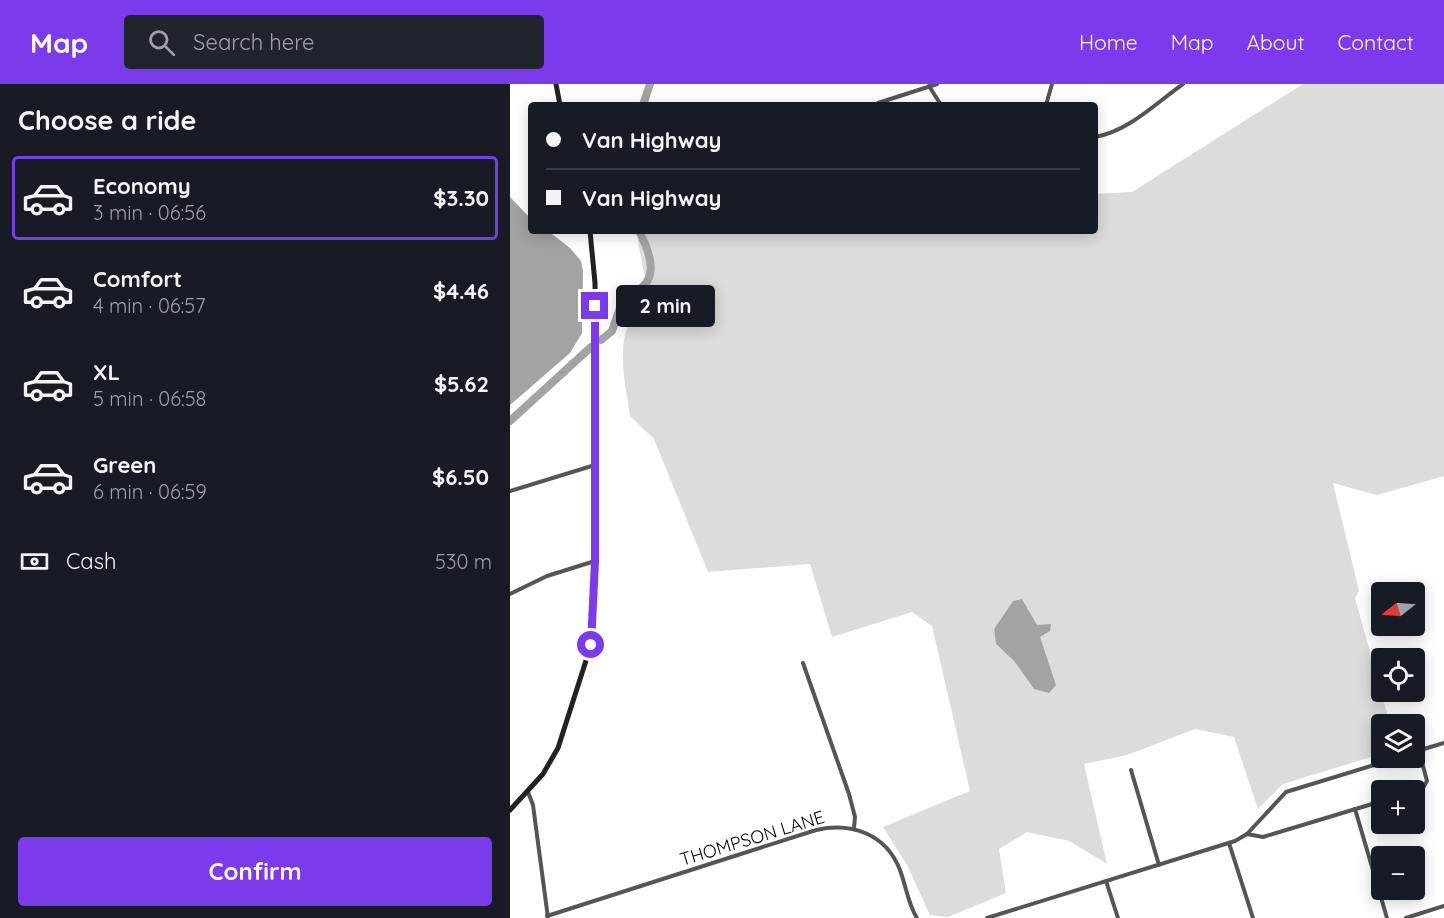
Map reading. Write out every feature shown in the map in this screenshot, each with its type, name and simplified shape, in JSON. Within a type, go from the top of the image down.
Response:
[{"type":"main road","points":[[556,84],[559,102]]},
{"type":"main road","points":[[510,810],[543,774],[558,748],[588,658],[593,627],[595,284],[590,234]]},
{"type":"street","points":[[881,102],[937,84]]},
{"type":"street","points":[[1047,102],[1052,84]]},
{"type":"street","points":[[1170,84],[1172,92]]},
{"type":"street","points":[[1098,136],[1121,128],[1183,84]]},
{"type":"street","points":[[929,86],[939,102]]},
{"type":"street","points":[[510,491],[595,465]]},
{"type":"street","points":[[510,594],[547,576],[595,561]]},
{"type":"street","points":[[803,663],[849,794],[855,817],[854,828],[874,837],[893,855],[917,918]]},
{"type":"street","points":[[1425,749],[1444,743]]},
{"type":"street","points":[[987,918],[1229,843],[1246,834],[1286,792],[1371,766]]},
{"type":"street","points":[[1422,768],[1427,782],[1425,785]]},
{"type":"street","points":[[1131,770],[1159,865]]},
{"type":"street","points":[[528,792],[533,805],[548,917]]},
{"type":"street","points":[[1246,834],[1263,837],[1371,804]]},
{"type":"street","points":[[1355,809],[1387,918]]},
{"type":"street","name":"THOMPSON LANE","points":[[548,917],[816,830],[839,826],[854,828]]},
{"type":"street","points":[[1229,843],[1253,918]]},
{"type":"street","points":[[1106,881],[1118,918]]},
{"type":"street","points":[[1406,918],[1444,906]]},
{"type":"shaded area","points":[[1303,84],[1444,84],[1444,476],[1377,495],[1333,483],[1359,591],[1355,598],[1371,656],[1371,702],[1384,702],[1387,714],[1371,714],[1371,757],[1283,784],[1258,809],[1234,737],[1195,729],[1127,755],[1084,764],[1107,864],[1069,841],[1027,832],[999,849],[1006,893],[948,917],[930,915],[907,865],[883,827],[970,791],[932,626],[912,612],[832,637],[810,564],[708,572],[654,439],[630,416],[623,368],[625,337],[629,323],[637,310],[649,298],[638,234],[1098,234],[1098,194],[1132,192]],"holes":[[[1013,601],[1028,608],[1056,685],[1034,689],[1014,661],[996,644],[994,629]]]},
{"type":"shaded area","points":[[510,197],[528,216],[528,234],[552,234],[570,248],[581,261],[583,271],[582,333],[570,353],[510,405]]},
{"type":"shaded area","points":[[1022,599],[1037,625],[1051,624],[1050,631],[1040,637],[1056,685],[1049,693],[1034,689],[1014,661],[996,644],[994,629],[1013,601]]},
{"type":"waterway","points":[[644,102],[650,84]]},
{"type":"waterway","points":[[601,340],[612,331],[623,299],[643,287],[648,280],[650,262],[640,234]]},
{"type":"waterway","points":[[510,421],[591,347]]},
{"type":"route","points":[[591,645],[595,561],[595,306]]}]
